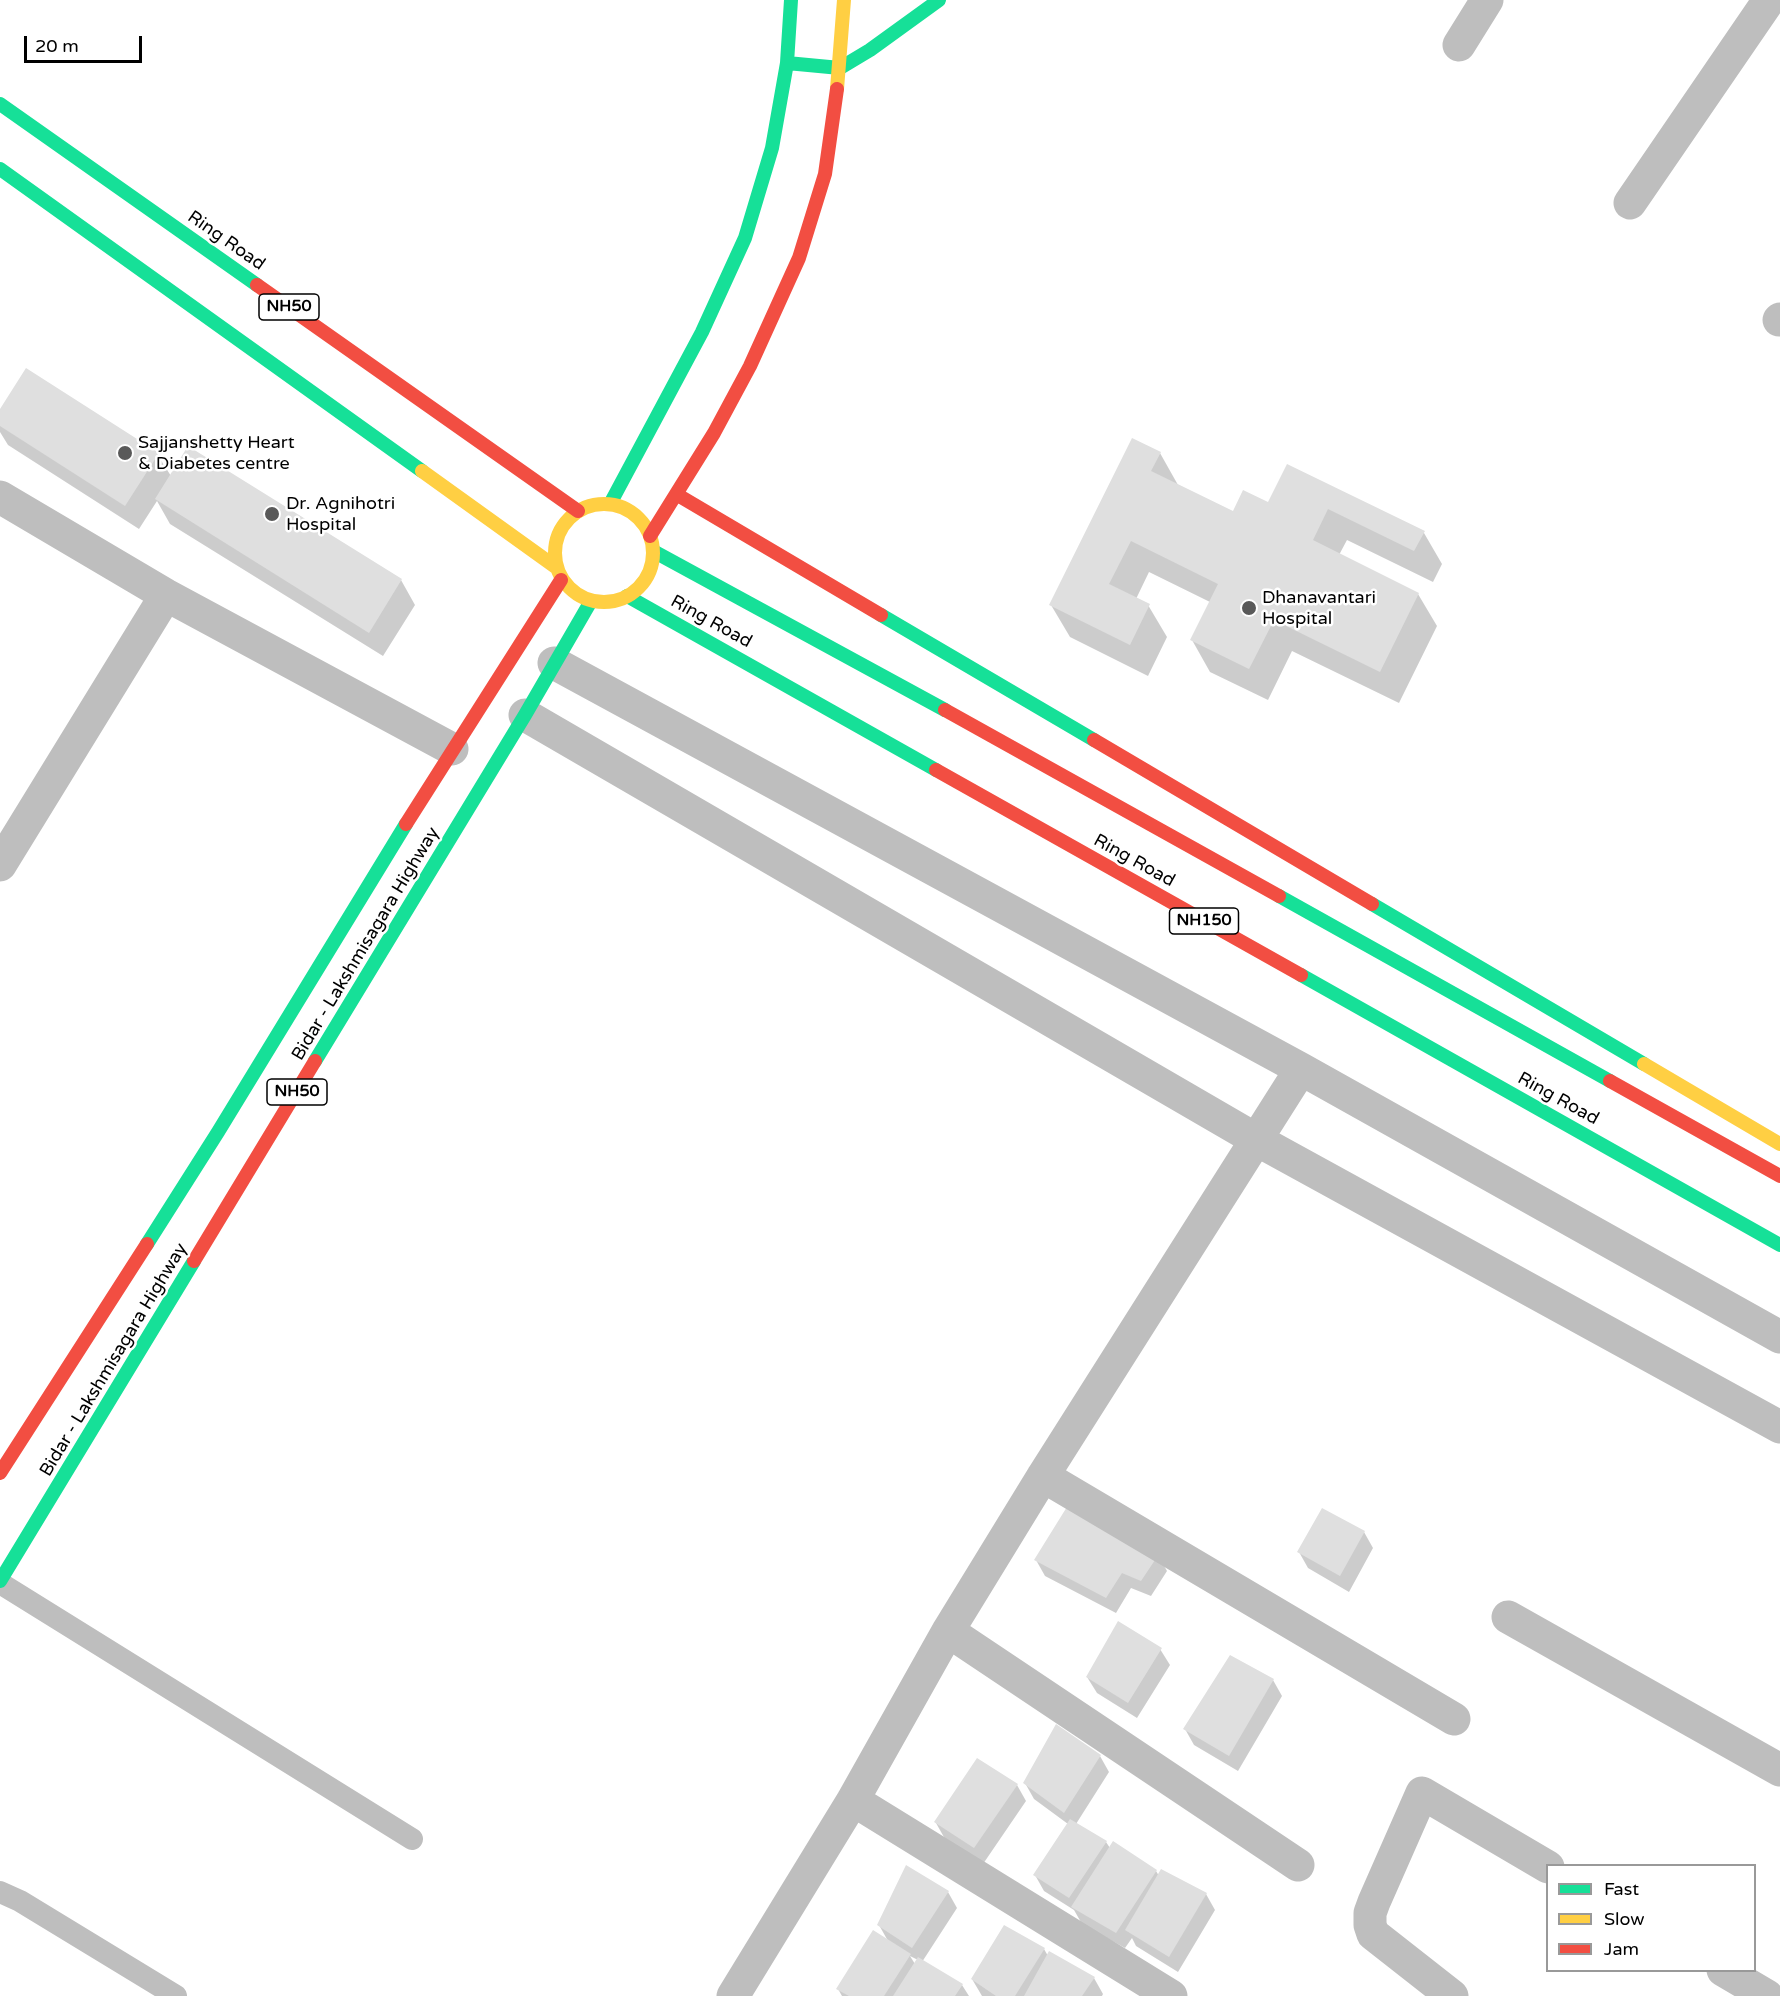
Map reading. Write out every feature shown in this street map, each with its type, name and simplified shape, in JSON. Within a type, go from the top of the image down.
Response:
[{"type":"main road","points":[[610,504],[702,332],[745,238],[772,148],[787,63],[791,0]]},
{"type":"main road","points":[[650,536],[714,433],[750,366],[799,258],[825,174],[840,68],[844,0]]},
{"type":"main road","points":[[917,15],[920,0]]},
{"type":"main road","points":[[787,63],[840,68],[870,50],[939,0]]},
{"type":"main road","name":"Ring Road","points":[[0,104],[578,511]]},
{"type":"main road","points":[[0,169],[559,574],[591,601],[609,602],[627,596],[641,585],[651,568],[653,552],[650,536],[642,522],[626,509],[610,504],[593,504],[578,511],[561,528],[555,544],[555,563],[559,574]]},
{"type":"main road","points":[[676,494],[1780,1144]]},
{"type":"main road","name":"Ring Road","points":[[653,552],[995,736],[1780,1176]]},
{"type":"main road","name":"NH50","points":[[0,1473],[218,1132],[559,574]]},
{"type":"main road","name":"Ring Road","points":[[627,596],[1780,1245]]},
{"type":"main road","name":"Bidar - Lakshmisagara Highway","points":[[0,1582],[525,715],[591,601]]},
{"type":"street","points":[[1459,45],[1487,0]]},
{"type":"street","points":[[1630,203],[1769,0]]},
{"type":"street","points":[[0,497],[166,595],[452,749]]},
{"type":"street","points":[[0,865],[166,595]]},
{"type":"street","points":[[554,663],[1301,1069],[1780,1338]]},
{"type":"street","points":[[525,715],[1257,1140],[1780,1427]]},
{"type":"street","points":[[738,1994],[853,1800],[948,1631],[1042,1476],[1301,1069]]},
{"type":"street","points":[[1042,1476],[1454,1719]]},
{"type":"street","points":[[1508,1617],[1780,1770]]},
{"type":"street","points":[[948,1631],[1298,1865]]},
{"type":"street","points":[[1452,1996],[1373,1934],[1370,1925],[1370,1913],[1374,1902],[1422,1793],[1546,1866]]},
{"type":"street","points":[[853,1800],[1171,1996]]},
{"type":"street","points":[[1725,1972],[1767,1996]]},
{"type":"lane","points":[[0,1582],[412,1839]]},
{"type":"lane","points":[[0,1892],[20,1901],[176,1996]]},
{"type":"building","points":[[26,368],[159,453],[125,506],[0,426],[0,409]]},
{"type":"building","points":[[1132,438],[1161,452],[1151,471],[1233,511],[1243,490],[1268,502],[1287,464],[1425,531],[1414,551],[1328,509],[1313,540],[1419,593],[1380,672],[1274,620],[1249,669],[1190,640],[1218,584],[1131,541],[1109,584],[1150,604],[1130,645],[1049,605]]},
{"type":"building","points":[[188,446],[402,579],[369,633],[155,499]]},
{"type":"building","points":[[1070,1502],[1159,1554],[1141,1581],[1122,1573],[1106,1598],[1034,1560]]},
{"type":"building","points":[[1322,1508],[1365,1531],[1340,1576],[1297,1552]]},
{"type":"building","points":[[1118,1621],[1162,1648],[1128,1703],[1086,1677]]},
{"type":"building","points":[[1230,1655],[1274,1679],[1229,1756],[1183,1729]]},
{"type":"building","points":[[1056,1724],[1101,1755],[1064,1813],[1023,1783]]},
{"type":"building","points":[[977,1758],[1018,1784],[974,1848],[934,1822]]},
{"type":"building","points":[[1070,1819],[1107,1841],[1069,1898],[1033,1875]]},
{"type":"building","points":[[1113,1841],[1157,1870],[1116,1933],[1071,1907]]},
{"type":"building","points":[[906,1865],[949,1891],[912,1948],[877,1925]]},
{"type":"building","points":[[1161,1869],[1207,1893],[1169,1957],[1125,1930]]},
{"type":"building","points":[[1004,1925],[1045,1948],[1015,1996],[996,1996],[971,1979]]},
{"type":"building","points":[[873,1930],[911,1954],[884,1996],[849,1996],[836,1989]]},
{"type":"building","points":[[1049,1951],[1095,1977],[1082,1996],[1024,1996]]},
{"type":"building","points":[[918,1957],[963,1984],[955,1996],[893,1996]]},
{"type":"traffic: fast","points":[[610,504],[702,332],[745,238],[772,148],[787,63],[791,0]]},
{"type":"traffic: fast","points":[[787,63],[840,68],[870,50],[939,0]]},
{"type":"traffic: fast","points":[[0,104],[257,285]]},
{"type":"traffic: fast","points":[[0,169],[422,471]]},
{"type":"traffic: fast","points":[[653,551],[945,710]]},
{"type":"traffic: fast","points":[[627,596],[936,770]]},
{"type":"traffic: fast","points":[[315,1061],[525,715],[591,601]]},
{"type":"traffic: fast","points":[[881,615],[1094,740]]},
{"type":"traffic: fast","points":[[147,1244],[406,824]]},
{"type":"traffic: fast","points":[[1279,896],[1610,1081]]},
{"type":"traffic: fast","points":[[1372,904],[1644,1064]]},
{"type":"traffic: fast","points":[[1301,975],[1780,1245]]},
{"type":"traffic: fast","points":[[0,1581],[194,1261]]},
{"type":"traffic: slow","points":[[837,89],[844,0]]},
{"type":"traffic: slow","points":[[422,471],[557,568]]},
{"type":"traffic: slow","points":[[604,504],[623,508],[639,518],[649,534],[653,553],[649,572],[639,588],[623,598],[604,602],[585,598],[569,588],[559,572],[555,553],[559,534],[569,518],[585,508],[604,504]]},
{"type":"traffic: slow","points":[[1644,1064],[1780,1144]]},
{"type":"traffic: jam","points":[[650,536],[714,433],[750,366],[799,258],[825,174],[837,89]]},
{"type":"traffic: jam","points":[[257,285],[578,511]]},
{"type":"traffic: jam","points":[[676,494],[881,615]]},
{"type":"traffic: jam","points":[[406,824],[561,580]]},
{"type":"traffic: jam","points":[[945,710],[1279,896]]},
{"type":"traffic: jam","points":[[1094,740],[1372,904]]},
{"type":"traffic: jam","points":[[936,770],[1301,975]]},
{"type":"traffic: jam","points":[[194,1261],[315,1061]]},
{"type":"traffic: jam","points":[[1610,1081],[1780,1176]]},
{"type":"traffic: jam","points":[[0,1473],[147,1244]]},
{"type":"place","name":"Sajjanshetty Heart & Diabetes centre","points":[[125,453]]},
{"type":"place","name":"Dr. Agnihotri Hospital","points":[[272,514]]},
{"type":"place","name":"Dhanavantari Hospital","points":[[1249,608]]}]
